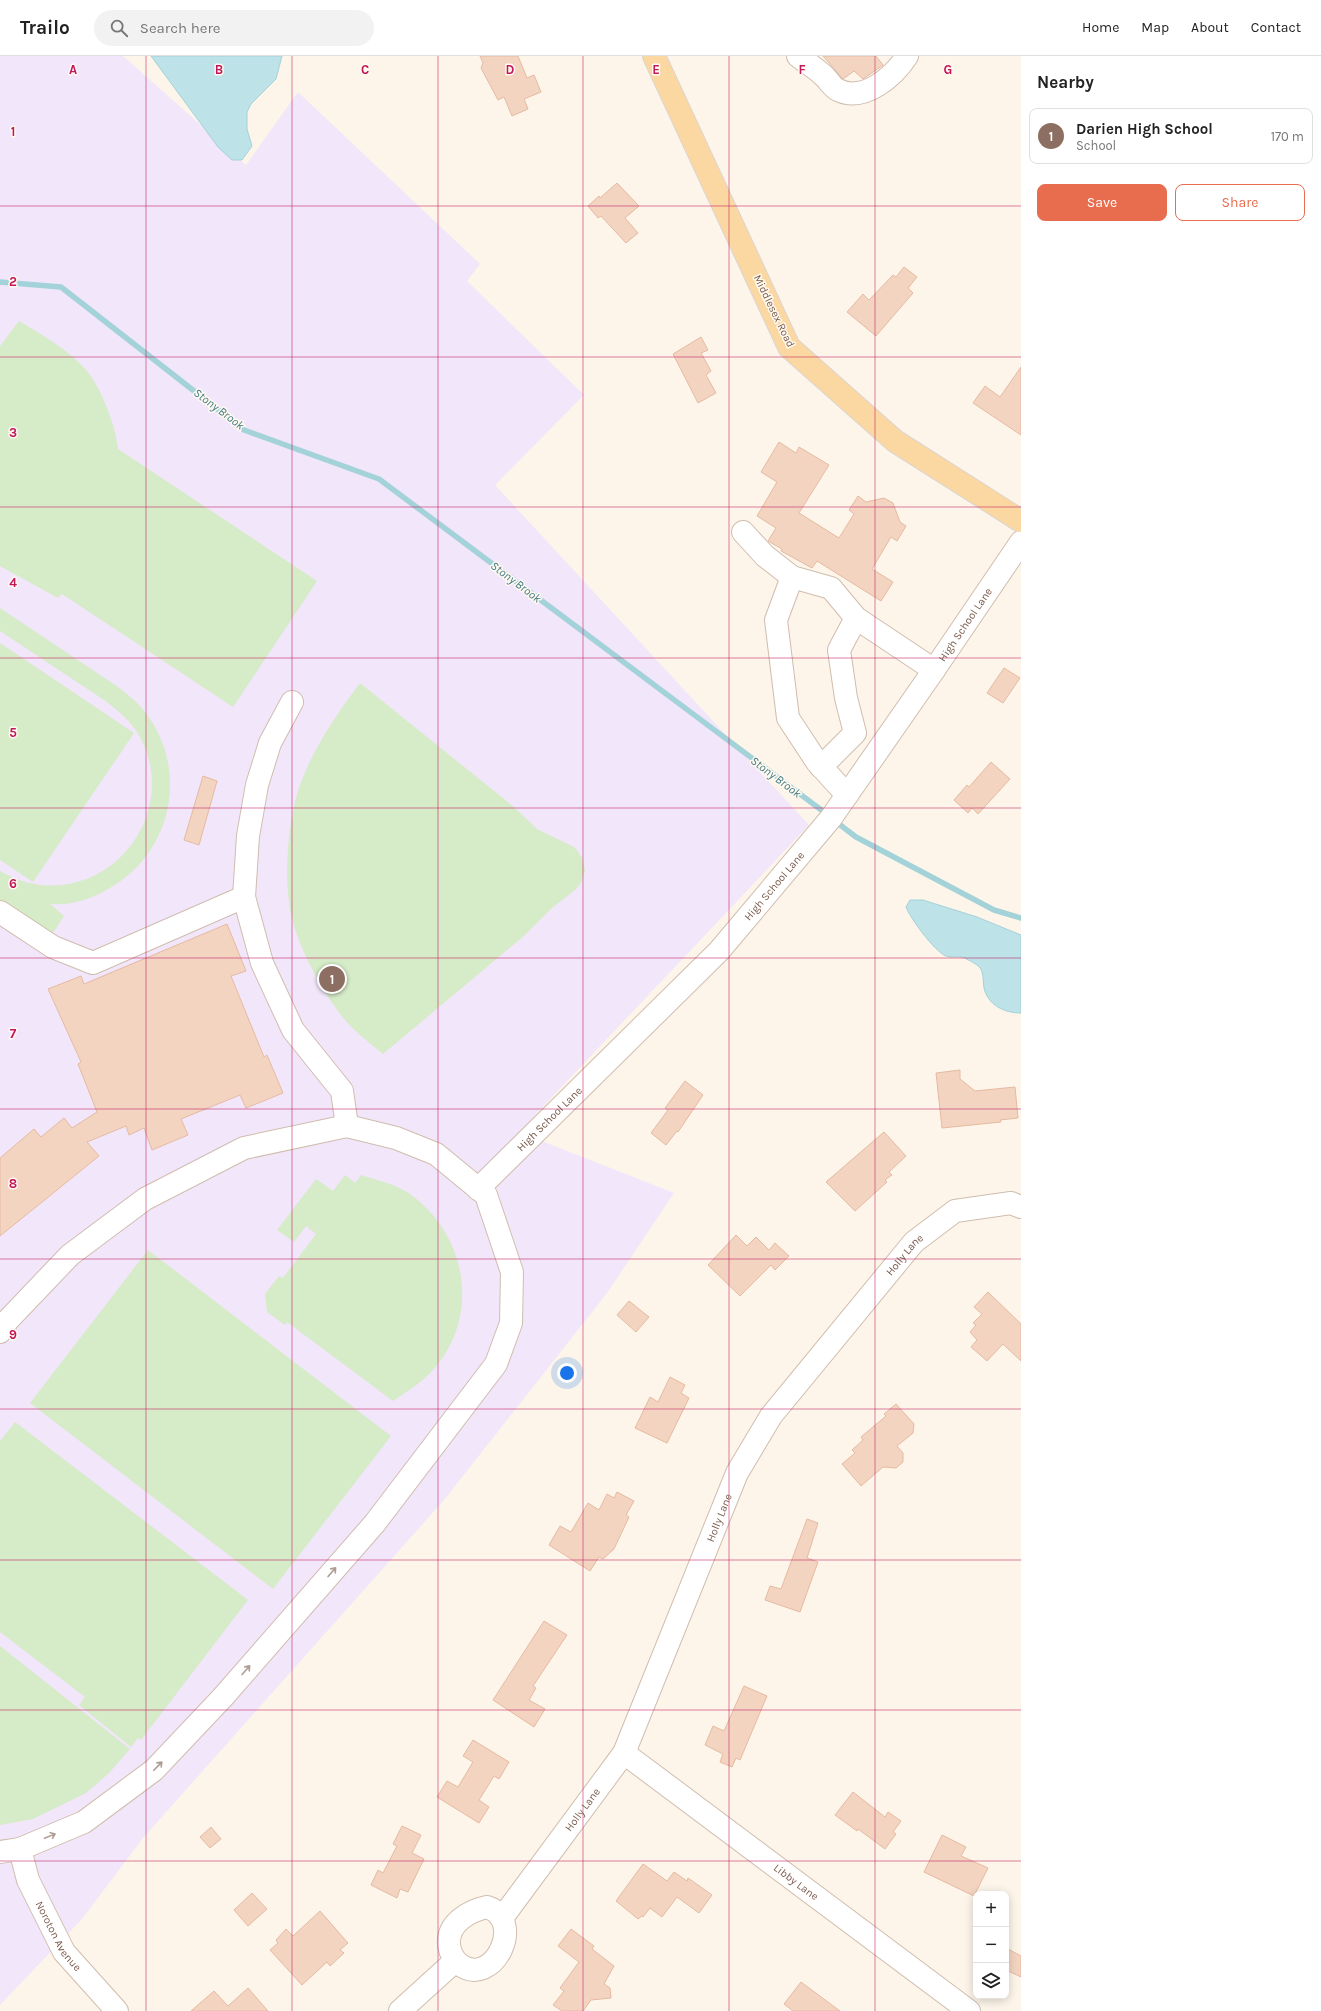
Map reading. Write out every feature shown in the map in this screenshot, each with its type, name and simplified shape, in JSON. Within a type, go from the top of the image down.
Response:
[{"type":"main road","name":"Middlesex Road","points":[[654,56],[789,347],[895,441],[1021,521]]},
{"type":"street","points":[[798,56],[824,76],[837,90],[854,94],[872,89],[900,66],[907,56]]},
{"type":"street","points":[[743,532],[765,556],[792,577],[831,588],[856,618],[934,670]]},
{"type":"street","name":"High School Lane","points":[[478,1189],[719,951],[831,818],[1021,542]]},
{"type":"street","points":[[792,577],[776,620],[788,718],[821,766],[847,795]]},
{"type":"street","points":[[821,766],[855,733],[846,698],[839,650],[856,618]]},
{"type":"street","points":[[292,702],[270,743],[257,785],[248,836],[244,897],[262,963],[293,1030],[342,1091],[347,1126]]},
{"type":"street","points":[[0,912],[52,947],[93,963],[244,897]]},
{"type":"street","points":[[0,1332],[8,1320],[70,1255],[145,1199],[244,1148],[347,1126],[396,1138],[436,1154],[486,1195],[512,1272],[511,1323],[496,1364],[375,1523],[223,1697],[154,1770],[84,1822],[10,1850]]},
{"type":"street","name":"Holly Lane","points":[[502,1918],[624,1753],[737,1473],[771,1416],[914,1242],[955,1211],[1012,1203],[1021,1207]]},
{"type":"street","name":"Libby Lane","points":[[624,1753],[969,2011]]},
{"type":"street","name":"Noroton Avenue","points":[[10,1850],[28,1880],[64,1952],[117,2011]]},
{"type":"street","points":[[487,1907],[493,1909],[502,1918],[505,1937],[502,1949],[486,1967],[477,1970],[470,1970],[455,1961],[450,1952],[449,1942],[451,1930],[462,1918],[476,1909],[487,1907]]},
{"type":"street","points":[[400,2011],[455,1961]]},
{"type":"shaded area","points":[[0,56],[123,56],[246,165],[298,92],[480,264],[467,281],[584,395],[495,485],[809,825],[519,1132],[674,1193],[607,1293],[444,1500],[143,1838],[82,1919],[0,2005]]},
{"type":"green space","points":[[19,321],[46,337],[72,356],[92,377],[111,419],[118,449],[317,581],[233,707],[62,594],[58,598],[0,566],[0,346]]},
{"type":"green space","points":[[0,608],[118,687],[136,702],[150,719],[162,742],[168,765],[170,790],[166,813],[158,836],[146,857],[129,875],[101,893],[73,903],[50,904],[64,916],[51,936],[0,902],[0,871],[17,879],[34,884],[65,885],[93,876],[117,861],[135,840],[147,814],[152,786],[148,757],[135,729],[118,711],[107,702],[0,631]]},
{"type":"green space","points":[[0,643],[134,733],[33,882],[0,860]]},
{"type":"green space","points":[[360,683],[514,807],[537,829],[574,847],[582,858],[585,870],[581,883],[574,891],[553,907],[525,935],[383,1054],[349,1025],[336,1009],[319,982],[304,952],[293,923],[287,878],[290,828],[301,782],[327,731]]},
{"type":"green space","points":[[345,1175],[355,1183],[361,1175],[382,1181],[402,1189],[414,1197],[433,1215],[447,1235],[456,1258],[462,1281],[462,1305],[457,1329],[447,1351],[427,1376],[413,1388],[393,1401],[287,1322],[285,1325],[267,1312],[265,1294],[279,1276],[283,1278],[316,1234],[306,1226],[294,1242],[277,1230],[316,1179],[333,1191]]},
{"type":"green space","points":[[148,1250],[391,1436],[273,1589],[30,1403]]},
{"type":"green space","points":[[15,1422],[248,1600],[141,1740],[138,1738],[131,1747],[79,1705],[85,1697],[0,1632],[0,1441]]},
{"type":"green space","points":[[0,1646],[130,1749],[109,1773],[86,1793],[33,1819],[0,1825]]},
{"type":"water","points":[[151,56],[282,56],[276,79],[251,104],[247,112],[247,129],[252,146],[242,160],[232,160],[218,147]]},
{"type":"water","points":[[910,900],[923,900],[977,917],[1021,935],[1021,1013],[1003,1010],[989,999],[984,988],[981,969],[977,965],[962,957],[946,956],[936,948],[923,934],[908,912],[906,907]]},
{"type":"building","points":[[480,56],[518,56],[527,78],[534,75],[541,92],[524,99],[528,109],[512,116],[504,97],[498,100],[481,68],[483,63]]},
{"type":"building","points":[[823,56],[876,56],[883,65],[863,79],[854,71],[843,79]]},
{"type":"building","points":[[617,183],[639,206],[625,218],[638,233],[626,243],[601,216],[598,218],[588,206]]},
{"type":"building","points":[[904,267],[917,277],[908,288],[913,293],[876,336],[847,312],[863,294],[869,300],[893,275],[896,277]]},
{"type":"building","points":[[701,337],[708,350],[701,353],[711,371],[706,375],[716,393],[698,403],[673,354]]},
{"type":"building","points":[[1021,367],[1021,435],[973,403],[985,386],[1000,397]]},
{"type":"building","points":[[779,442],[796,453],[799,447],[829,465],[799,513],[839,538],[854,514],[849,510],[858,496],[866,502],[884,498],[893,503],[900,522],[906,526],[897,541],[891,537],[872,569],[893,582],[881,601],[817,561],[812,568],[781,551],[782,549],[768,541],[776,528],[757,516],[777,482],[761,472]]},
{"type":"building","points":[[1004,668],[1020,678],[1003,703],[987,693]]},
{"type":"building","points":[[991,762],[1010,779],[978,814],[972,808],[968,813],[954,800],[967,785],[969,787]]},
{"type":"building","points":[[203,776],[217,781],[199,845],[184,840]]},
{"type":"building","points":[[227,924],[246,971],[231,976],[264,1057],[267,1055],[283,1093],[246,1108],[240,1095],[181,1119],[188,1135],[152,1150],[144,1128],[129,1135],[126,1126],[87,1142],[99,1156],[0,1236],[0,1158],[34,1129],[41,1137],[64,1118],[72,1128],[97,1112],[78,1064],[81,1062],[48,989],[81,976],[84,984]]},
{"type":"building","points":[[960,1070],[960,1079],[975,1091],[1015,1087],[1018,1118],[1000,1120],[1001,1122],[942,1128],[936,1073]]},
{"type":"building","points":[[685,1081],[703,1095],[678,1132],[677,1131],[666,1145],[651,1133],[668,1110],[665,1108]]},
{"type":"building","points":[[884,1132],[906,1156],[889,1172],[892,1175],[885,1180],[887,1182],[855,1211],[826,1182]]},
{"type":"building","points":[[736,1235],[747,1246],[756,1237],[769,1250],[775,1243],[789,1256],[775,1270],[771,1265],[740,1296],[708,1265]]},
{"type":"building","points":[[988,1292],[1021,1324],[1021,1361],[1003,1344],[987,1361],[971,1347],[977,1340],[970,1332],[976,1325],[973,1323],[982,1314],[974,1307]]},
{"type":"building","points":[[629,1301],[649,1317],[636,1332],[617,1315]]},
{"type":"building","points":[[670,1377],[685,1385],[681,1393],[689,1398],[667,1443],[635,1428],[650,1397],[658,1402]]},
{"type":"building","points":[[896,1404],[914,1424],[913,1433],[897,1446],[903,1453],[903,1462],[896,1468],[883,1467],[861,1486],[842,1464],[855,1453],[852,1450],[863,1440],[861,1437],[886,1416],[884,1414]]},
{"type":"building","points":[[617,1492],[634,1501],[626,1515],[629,1517],[614,1549],[603,1559],[599,1557],[590,1571],[549,1545],[560,1526],[571,1532],[588,1503],[599,1510],[607,1494],[614,1498]]},
{"type":"building","points":[[807,1519],[818,1523],[807,1558],[818,1562],[800,1612],[765,1600],[770,1586],[781,1589]]},
{"type":"building","points":[[544,1621],[567,1635],[533,1686],[536,1688],[529,1700],[545,1709],[534,1727],[493,1700]]},
{"type":"building","points":[[744,1686],[767,1696],[740,1760],[736,1758],[732,1767],[720,1762],[723,1754],[705,1745],[713,1726],[724,1731]]},
{"type":"building","points":[[473,1740],[509,1762],[499,1779],[494,1776],[479,1800],[489,1807],[479,1823],[437,1797],[447,1781],[458,1787],[473,1762],[463,1756]]},
{"type":"building","points":[[853,1792],[885,1817],[888,1812],[901,1821],[893,1832],[896,1834],[885,1849],[858,1829],[857,1831],[835,1815]]},
{"type":"building","points":[[402,1826],[421,1835],[412,1853],[424,1859],[408,1892],[400,1889],[397,1898],[371,1885],[378,1870],[383,1873],[397,1846],[393,1844]]},
{"type":"building","points":[[211,1827],[221,1839],[210,1848],[200,1837]]},
{"type":"building","points":[[942,1835],[966,1847],[961,1856],[988,1868],[976,1891],[973,1891],[973,1896],[924,1872]]},
{"type":"building","points":[[643,1864],[667,1881],[674,1872],[687,1881],[688,1878],[712,1895],[699,1913],[677,1897],[662,1917],[650,1908],[643,1917],[642,1916],[638,1919],[616,1901]]},
{"type":"building","points":[[252,1893],[267,1909],[248,1926],[234,1910]]},
{"type":"building","points":[[320,1911],[348,1943],[340,1950],[344,1953],[330,1966],[327,1962],[302,1985],[270,1950],[278,1943],[276,1940],[286,1929],[293,1936]]},
{"type":"building","points":[[571,1929],[594,1946],[592,1949],[614,1966],[604,1984],[610,1988],[611,1998],[591,2000],[583,2011],[562,2011],[553,2005],[564,1991],[560,1988],[579,1962],[558,1946]]},
{"type":"building","points":[[1009,1950],[1021,1956],[1021,1977],[1009,1971]]},
{"type":"building","points":[[801,1982],[840,2011],[793,2011],[784,2004]]},
{"type":"building","points":[[248,1988],[268,2011],[191,2011],[214,1991],[228,2006]]},
{"type":"waterway","name":"Stony Brook","points":[[0,282],[61,287],[244,430],[379,479],[828,815]]},
{"type":"waterway","name":"Stony Brook","points":[[835,821],[856,837],[994,910],[1021,918]]},
{"type":"place","name":"Darien High School","points":[[332,979]]}]
